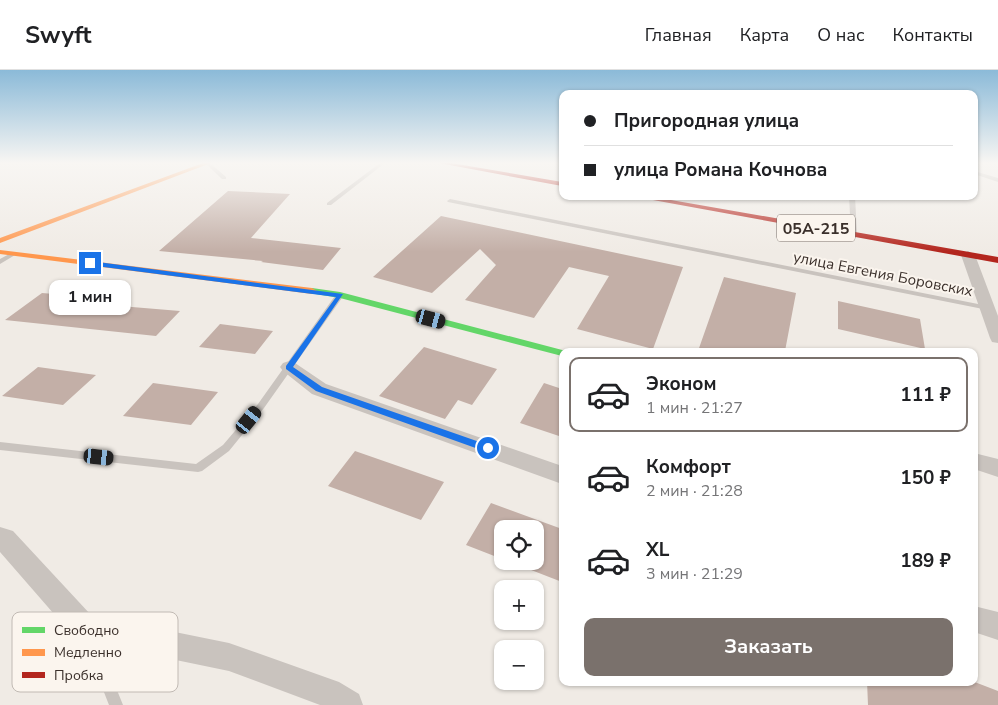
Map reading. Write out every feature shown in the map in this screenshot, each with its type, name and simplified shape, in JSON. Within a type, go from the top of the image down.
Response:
[{"type":"main road","points":[[0,241],[129,193]]},
{"type":"main road","name":"05А-215","points":[[657,200],[998,260]]},
{"type":"main road","points":[[0,252],[340,295],[559,352]]},
{"type":"street","points":[[968,255],[998,338]]},
{"type":"street","points":[[289,367],[319,389],[559,474]]},
{"type":"street","points":[[978,463],[998,468]]},
{"type":"street","points":[[0,538],[4,539],[71,612]]},
{"type":"street","points":[[978,620],[998,626]]},
{"type":"street","points":[[178,646],[229,657],[328,693],[348,705]]},
{"type":"lane","points":[[329,204],[344,193]]},
{"type":"lane","points":[[852,200],[854,234]]},
{"type":"lane","name":"улица Евгения Боровских","points":[[450,201],[988,308]]},
{"type":"lane","points":[[0,262],[13,253]]},
{"type":"lane","points":[[0,446],[198,468],[226,448],[289,367],[340,295]]},
{"type":"lane","points":[[111,692],[116,705]]},
{"type":"building","points":[[226,193],[290,194],[251,238],[341,248],[323,270],[261,262],[263,261],[159,251]]},
{"type":"building","points":[[441,216],[683,267],[653,348],[577,329],[609,276],[569,267],[534,318],[465,300],[496,265],[480,249],[432,293],[373,277]]},
{"type":"building","points":[[724,277],[796,293],[786,348],[699,348]]},
{"type":"building","points":[[42,293],[102,298],[96,304],[180,311],[156,336],[5,320]]},
{"type":"building","points":[[838,301],[920,319],[925,348],[921,348],[838,329]]},
{"type":"building","points":[[220,324],[273,331],[255,354],[199,347]]},
{"type":"building","points":[[424,347],[497,369],[472,405],[458,400],[445,419],[379,396]]},
{"type":"building","points":[[38,367],[96,375],[63,405],[2,396]]},
{"type":"building","points":[[153,383],[218,392],[191,425],[123,416]]},
{"type":"building","points":[[544,383],[559,388],[559,436],[520,423]]},
{"type":"building","points":[[355,451],[444,482],[421,520],[328,486]]},
{"type":"building","points":[[491,503],[537,520],[494,520],[494,556],[466,545]]},
{"type":"building","points":[[544,522],[559,528],[559,581],[531,570],[544,570]]},
{"type":"building","points":[[978,683],[998,691],[998,705],[868,705],[867,686],[978,686]]},
{"type":"traffic: fast","points":[[312,291],[340,295],[559,352]]},
{"type":"traffic: slow","points":[[0,241],[129,193]]},
{"type":"traffic: slow","points":[[0,252],[312,291]]},
{"type":"traffic: jam","points":[[657,200],[998,260]]},
{"type":"route","points":[[90,263],[340,295],[289,367],[319,389],[488,448]]}]
